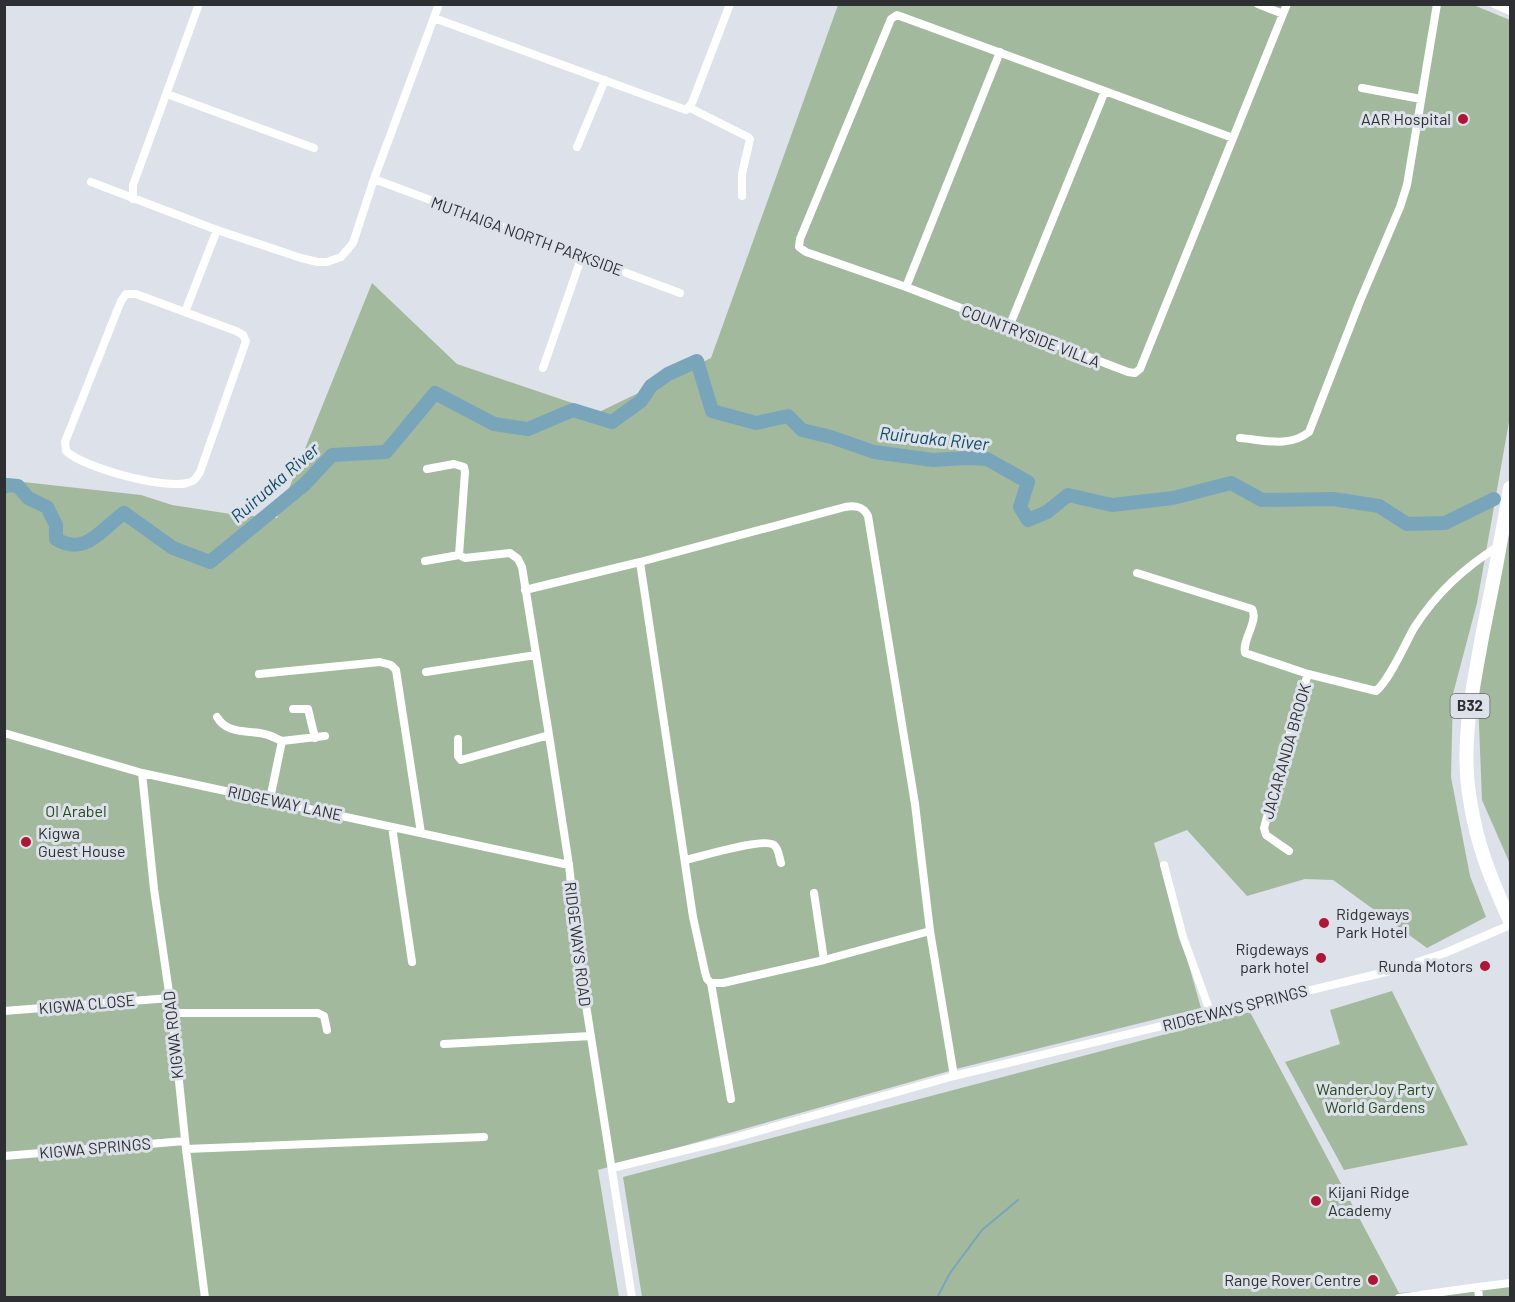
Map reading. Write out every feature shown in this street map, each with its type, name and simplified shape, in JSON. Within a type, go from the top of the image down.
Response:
[{"type":"highway","name":"B32","points":[[1510,488],[1471,703],[1467,739],[1469,799],[1482,857],[1510,921]]},
{"type":"street","points":[[133,199],[133,185],[199,4]]},
{"type":"street","points":[[91,182],[216,230],[318,262],[336,260],[354,243],[374,179],[439,4]]},
{"type":"street","points":[[688,109],[730,4]]},
{"type":"street","points":[[1258,4],[1283,14]]},
{"type":"street","name":"COUNTRYSIDE VILLA","points":[[1000,52],[899,15],[894,16],[800,239],[799,247],[806,252],[906,287],[1128,372],[1136,373],[1287,4]]},
{"type":"street","points":[[1240,438],[1290,442],[1300,439],[1309,432],[1407,185],[1437,4]]},
{"type":"street","points":[[1494,4],[1510,11]]},
{"type":"street","points":[[434,18],[688,109],[750,139],[742,174],[742,196]]},
{"type":"street","points":[[906,287],[1000,52],[1233,138]]},
{"type":"street","points":[[577,147],[605,80]]},
{"type":"street","points":[[1362,88],[1421,99]]},
{"type":"street","points":[[1009,327],[1105,91]]},
{"type":"street","points":[[167,94],[314,148]]},
{"type":"street","name":"MUTHAIGA NORTH PARKSIDE","points":[[374,179],[680,293]]},
{"type":"street","points":[[185,312],[216,230]]},
{"type":"street","points":[[543,368],[582,256]]},
{"type":"street","points":[[126,294],[136,294],[185,312],[236,331],[243,335],[246,341],[195,481],[184,484],[153,481],[104,471],[72,457],[66,451],[65,442],[121,300],[126,294]]},
{"type":"street","points":[[425,561],[459,555],[465,472],[464,468],[454,464],[427,469]]},
{"type":"street","points":[[525,590],[845,507],[859,506],[867,512],[915,804],[930,931],[954,1077]]},
{"type":"street","name":"JACARANDA BROOK","points":[[1137,573],[1252,609],[1254,616],[1244,647],[1245,653],[1308,674],[1376,691],[1384,682],[1415,627],[1433,603],[1466,568],[1500,545]]},
{"type":"street","name":"RIDGEWAYS ROAD","points":[[459,555],[465,558],[510,553],[518,559],[522,567],[568,865],[576,939],[632,1298]]},
{"type":"street","points":[[640,562],[693,917],[705,972],[711,983],[731,1100]]},
{"type":"street","points":[[426,672],[536,655]]},
{"type":"street","points":[[259,674],[380,662],[391,665],[396,670],[421,833]]},
{"type":"street","name":"JACARANDA BROOK","points":[[1289,851],[1266,835],[1264,828],[1308,674]]},
{"type":"street","points":[[293,709],[308,709],[315,738]]},
{"type":"street","points":[[217,717],[229,728],[267,734],[282,741],[325,736]]},
{"type":"street","name":"RIDGEWAY LANE","points":[[4,733],[142,773],[568,865]]},
{"type":"street","points":[[458,739],[459,759],[461,760],[549,735]]},
{"type":"street","points":[[270,799],[282,741]]},
{"type":"street","name":"KIGWA ROAD","points":[[142,773],[154,889],[172,1014],[185,1145],[205,1298]]},
{"type":"street","points":[[392,826],[412,962]]},
{"type":"street","points":[[685,860],[768,843],[778,850],[781,863]]},
{"type":"street","points":[[1164,865],[1183,937],[1211,1014]]},
{"type":"street","points":[[814,893],[824,960]]},
{"type":"street","name":"RIDGEWAYS SPRINGS","points":[[612,1168],[727,1140],[954,1077],[1400,968],[1445,953],[1510,926]]},
{"type":"street","points":[[711,983],[723,983],[824,960],[930,931]]},
{"type":"street","name":"KIGWA CLOSE","points":[[4,1011],[170,998]]},
{"type":"street","points":[[172,1014],[318,1013],[324,1016],[327,1030]]},
{"type":"street","points":[[444,1044],[591,1036]]},
{"type":"street","name":"KIGWA SPRINGS","points":[[4,1156],[185,1145],[484,1137]]},
{"type":"street","points":[[1399,1298],[1510,1282]]},
{"type":"street","points":[[1478,1287],[1479,1298]]},
{"type":"green space","name":"Ol Arabel","points":[[1471,4],[1510,20],[1510,416],[1477,603],[1453,694],[1451,777],[1470,876],[1486,917],[1427,948],[1333,880],[1305,879],[1247,896],[1187,830],[1154,843],[1201,1008],[960,1068],[598,1170],[619,1297],[5,1298],[5,480],[141,495],[172,505],[277,518],[372,283],[457,364],[599,412],[711,358],[838,5]]},
{"type":"green space","points":[[1510,499],[1510,864],[1482,800],[1477,674]]},
{"type":"green space","name":"WanderJoy Party World Gardens","points":[[1392,991],[1468,1145],[1344,1170],[1285,1062],[1340,1044],[1330,1010]]},
{"type":"green space","points":[[1250,1012],[1399,1293],[1510,1284],[1510,1297],[642,1297],[623,1177]]},
{"type":"waterway","name":"Ruiruaka River","points":[[4,487],[18,486],[28,498],[47,507],[56,525],[56,539],[67,544],[76,545],[93,539],[124,513],[173,548],[210,562],[305,484],[332,455],[386,452],[435,393],[494,424],[528,429],[573,410],[612,422],[641,401],[651,386],[668,374],[697,361],[712,411],[756,423],[788,416],[802,430],[874,452],[933,460],[987,459],[1028,482],[1020,507],[1028,520],[1047,512],[1068,495],[1112,505],[1173,498],[1231,483],[1262,500],[1333,499],[1379,506],[1407,524],[1445,523],[1494,499]]},
{"type":"waterway","points":[[937,1298],[950,1273],[982,1230],[1018,1200]]},
{"type":"place","name":"AAR Hospital","points":[[1463,119]]},
{"type":"place","name":"Kigwa Guest House","points":[[26,842]]},
{"type":"place","name":"Ridgeways Park Hotel","points":[[1324,923]]},
{"type":"place","name":"Rigdeways park hotel","points":[[1321,958]]},
{"type":"place","name":"Runda Motors","points":[[1485,966]]},
{"type":"place","name":"Kijani Ridge Academy","points":[[1316,1201]]},
{"type":"place","name":"Range Rover Centre","points":[[1373,1280]]}]
